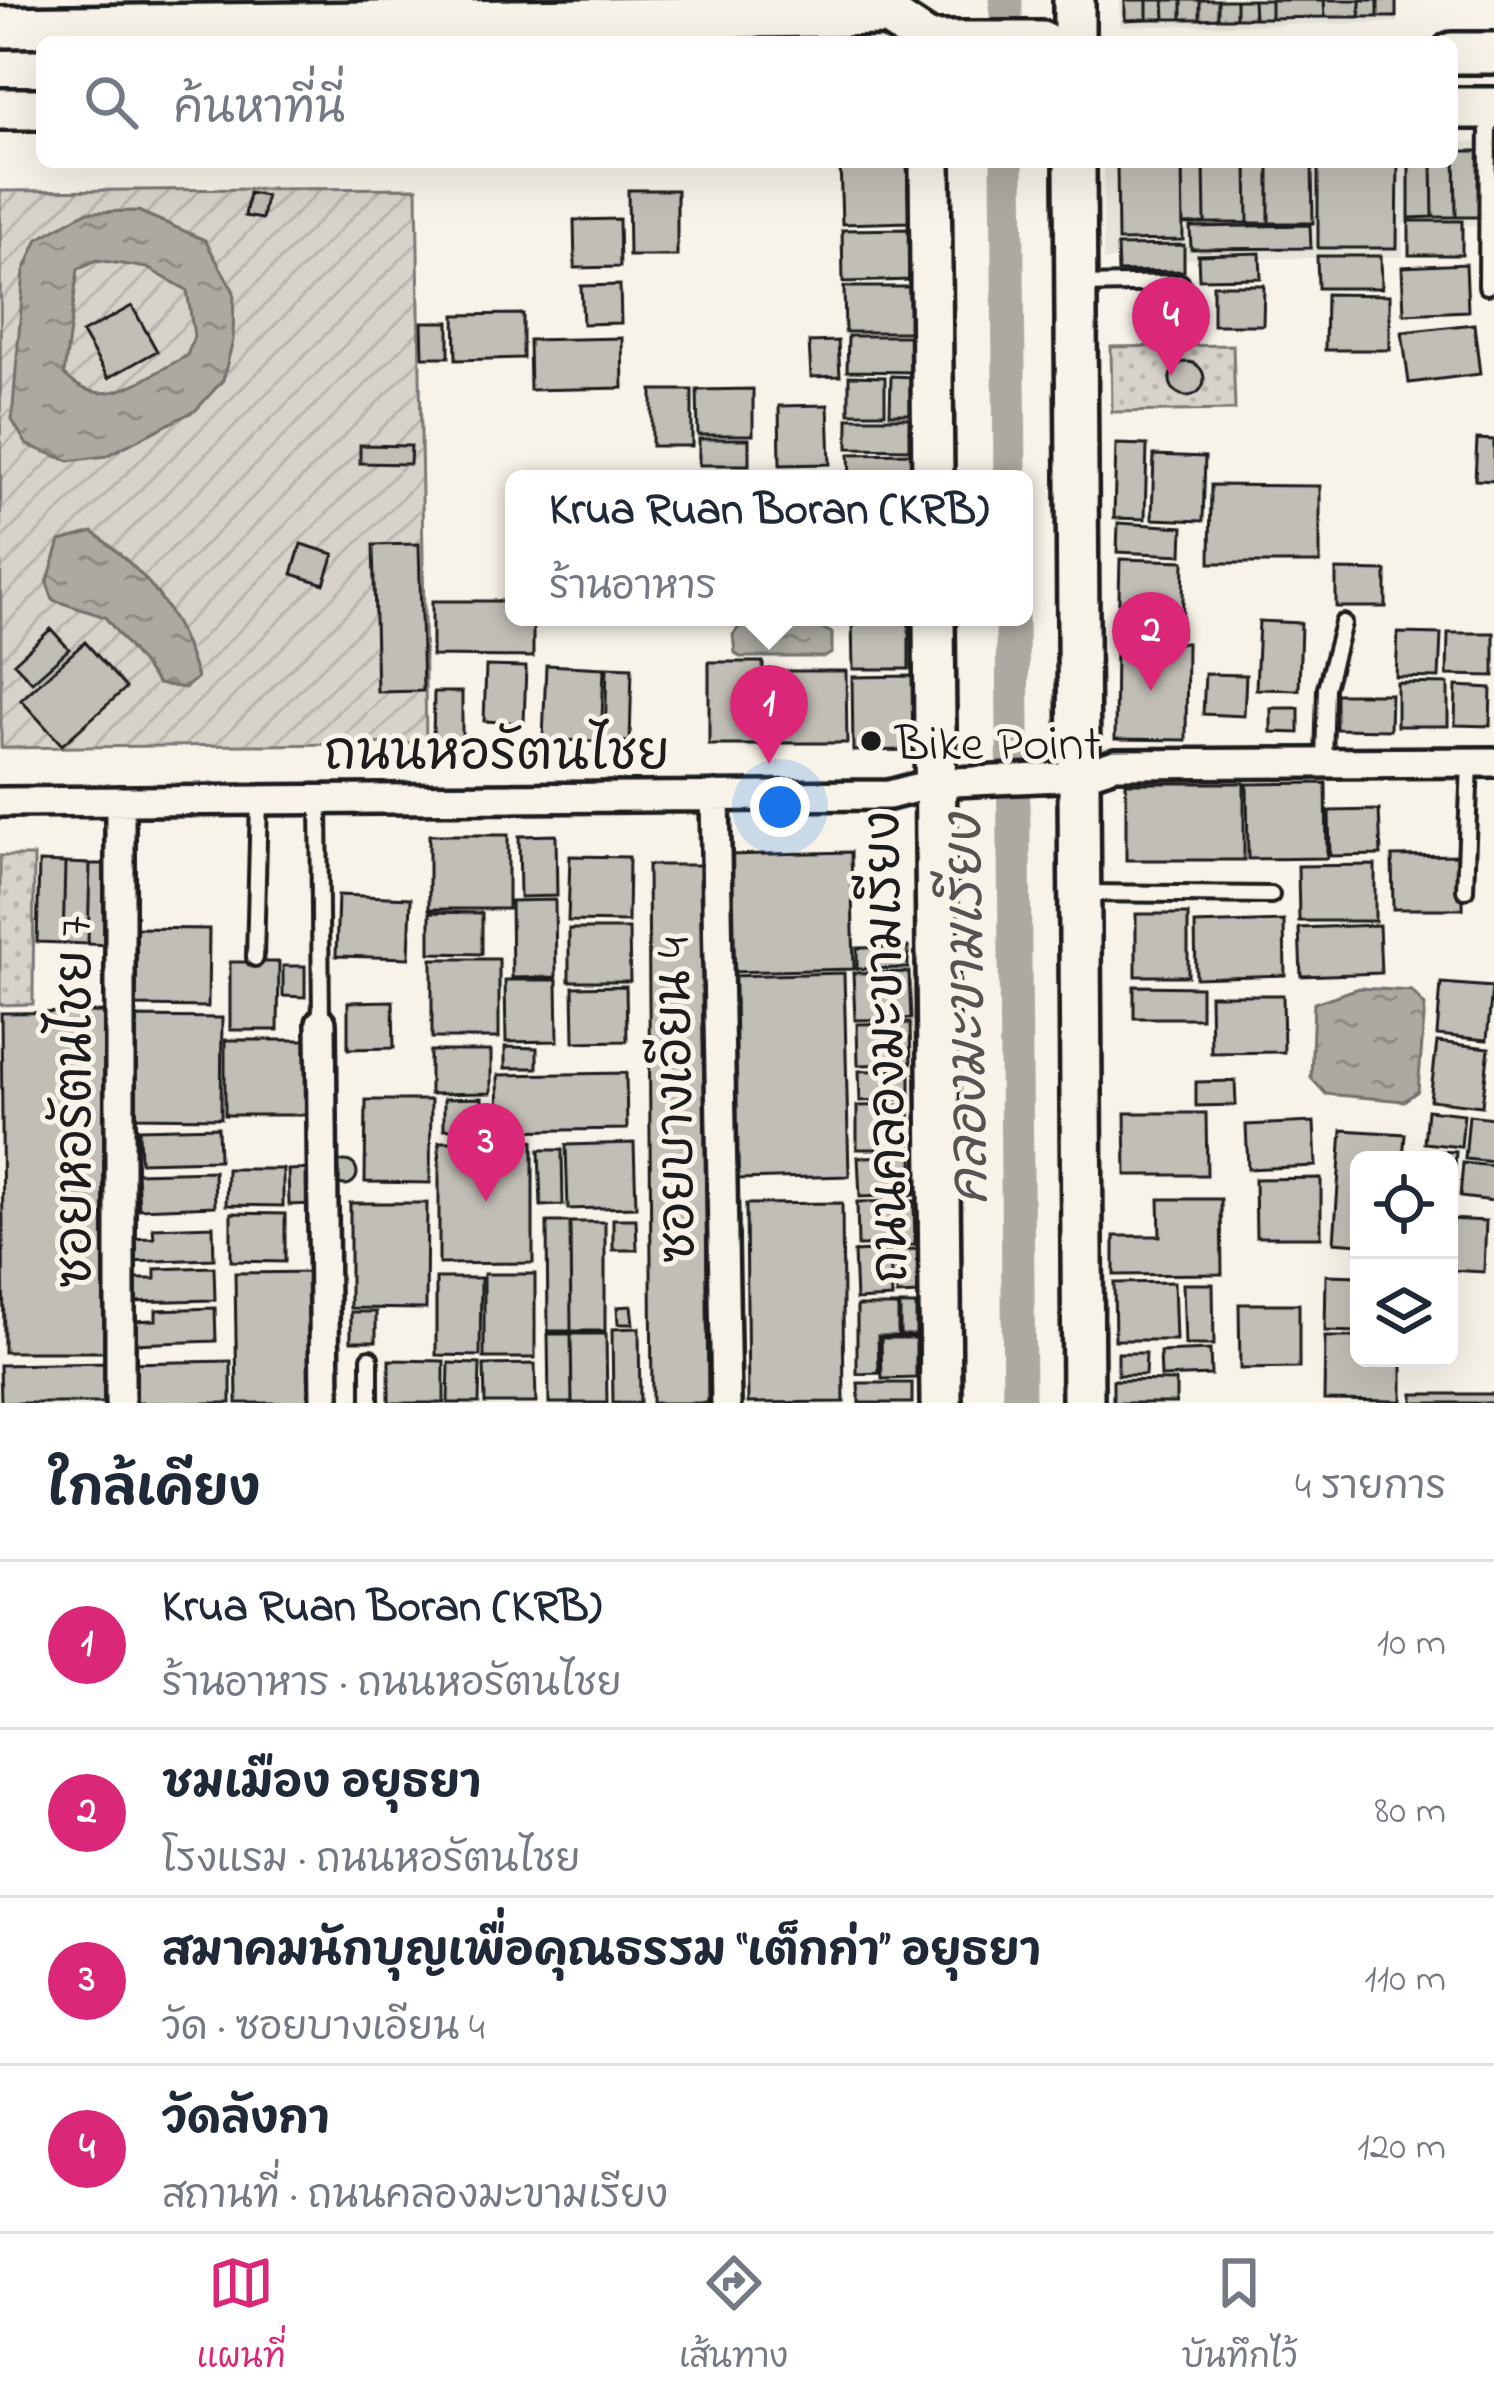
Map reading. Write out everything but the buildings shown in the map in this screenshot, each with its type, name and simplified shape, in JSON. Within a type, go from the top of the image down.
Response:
[{"type":"street","points":[[929,0],[929,36]]},
{"type":"street","points":[[1074,0],[1074,36]]},
{"type":"street","points":[[0,28],[104,13],[496,10],[888,15],[920,36]]},
{"type":"street","points":[[1458,53],[1494,53]]},
{"type":"street","points":[[0,110],[36,109]]},
{"type":"street","points":[[930,168],[933,470]]},
{"type":"street","points":[[1075,168],[1062,777],[1080,892],[1083,1403]]},
{"type":"street","name":"ถนนคลองมะขามเรียง","points":[[935,626],[954,782],[941,1403]]},
{"type":"street","name":"ถนนหอรัตนไชย","points":[[0,802],[889,795],[954,782],[1062,777],[1115,764],[1482,762]]},
{"type":"street","name":"ซอยบางเอียน 4","points":[[716,796],[726,1403]]},
{"type":"street","name":"ซอยหอรัตนไชย 7","points":[[120,801],[120,1403]]},
{"type":"street","points":[[321,1023],[325,1403]]},
{"type":"lane","points":[[1478,108],[1487,286]]},
{"type":"lane","points":[[1076,285],[1181,283]]},
{"type":"lane","points":[[1324,763],[1326,688],[1343,623]]},
{"type":"lane","points":[[1466,890],[1482,762]]},
{"type":"lane","points":[[319,799],[321,1023]]},
{"type":"lane","points":[[255,958],[259,800]]},
{"type":"lane","points":[[1080,892],[1271,895]]},
{"type":"lane","points":[[370,1358],[370,1403]]},
{"type":"shaded area","points":[[1120,0],[1398,0],[1398,23],[1120,26]]},
{"type":"shaded area","points":[[1458,142],[1494,142],[1494,226],[1403,225],[1403,257],[1103,260],[1104,168],[1458,168]]},
{"type":"shaded area","points":[[417,188],[426,743],[1,748],[0,191]]},
{"type":"shaded area","points":[[1233,345],[1235,410],[1112,412],[1111,347]]},
{"type":"shaded area","points":[[0,856],[34,856],[33,1004],[0,1005]]},
{"type":"water","points":[[138,211],[205,240],[234,292],[233,340],[223,380],[196,410],[106,456],[69,461],[27,445],[12,420],[24,271],[38,239],[86,212]],"holes":[[[97,260],[147,268],[187,290],[194,336],[187,356],[124,389],[94,392],[79,386],[64,374],[78,269]]]},
{"type":"water","points":[[93,532],[130,563],[170,613],[197,678],[185,688],[158,684],[105,617],[53,600],[47,583],[60,541]]},
{"type":"water","points":[[740,626],[820,627],[832,633],[832,653],[825,657],[740,657],[733,635]]},
{"type":"water","points":[[1359,988],[1412,991],[1425,1006],[1418,1091],[1404,1101],[1326,1094],[1311,1078],[1314,1003]]},
{"type":"waterway","name":"คลองมะขามเรียง","points":[[1006,0],[1006,36]]},
{"type":"waterway","name":"คลองมะขามเรียง","points":[[1007,168],[1010,470]]},
{"type":"waterway","name":"คลองมะขามเรียง","points":[[1012,626],[1019,1403]]},
{"type":"place","name":"วัดลังกา","points":[[1171,376]]},
{"type":"place","name":"ชมเมือง อยุธยา","points":[[1151,691]]},
{"type":"place","name":"Bike Point","points":[[871,741]]},
{"type":"place","name":"Krua Ruan Boran (KRB)","points":[[769,764]]},
{"type":"place","name":"สมาคมนักบุญเพื่อคุณธรรม “เต็กก่า” อยุธยา","points":[[486,1202]]}]
